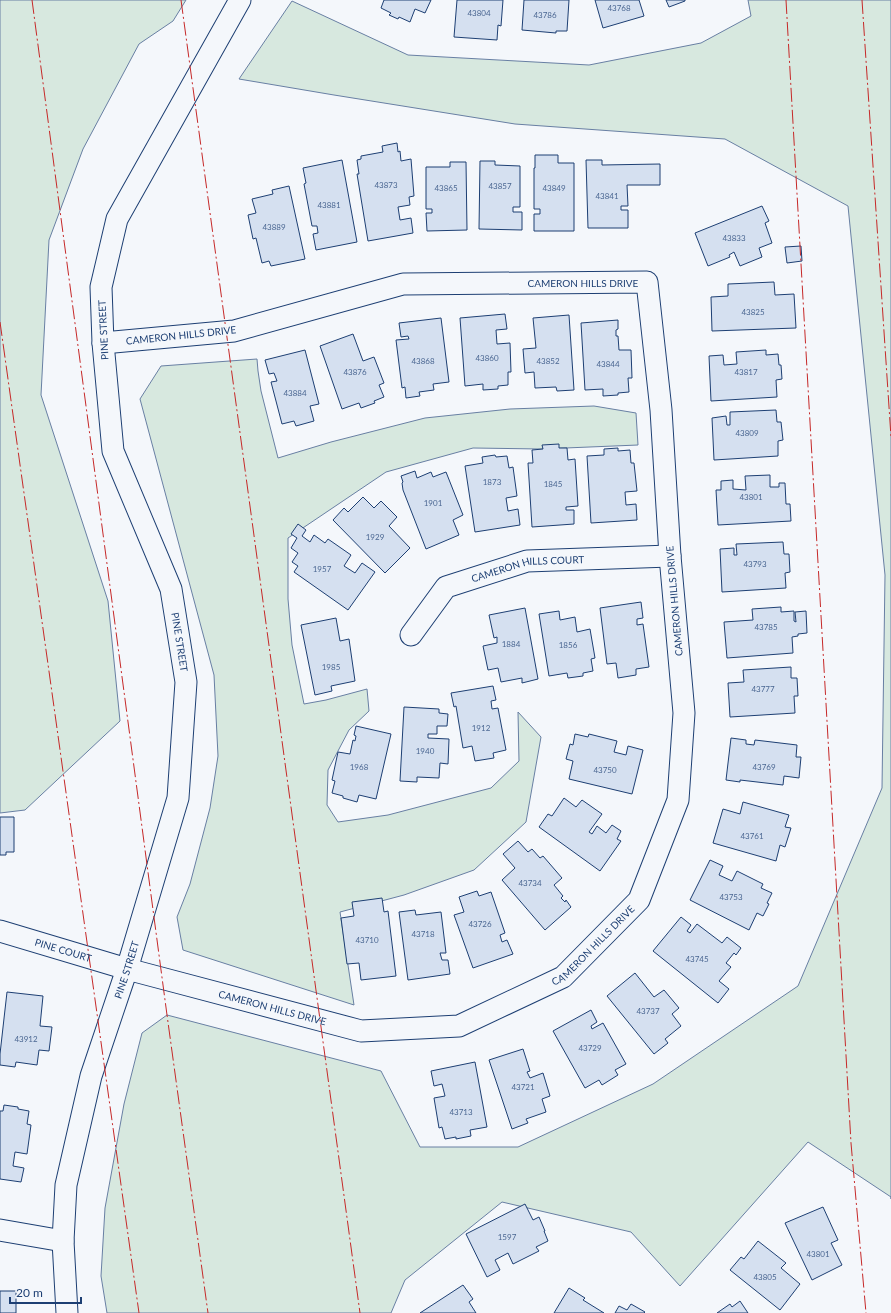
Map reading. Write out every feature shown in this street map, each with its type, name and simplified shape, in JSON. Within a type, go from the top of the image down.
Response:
[{"type":"street","name":"PINE STREET","points":[[67,1313],[63,1240],[66,1185],[91,1076],[126,969],[178,798],[186,682],[171,589],[113,450],[103,343],[101,287],[117,219],[240,0]]},
{"type":"street","name":"CAMERON HILLS DRIVE","points":[[103,343],[234,331],[403,284],[647,282],[661,410],[670,556],[684,713],[678,800],[639,900],[563,977],[459,1026],[361,1031],[126,969]]},
{"type":"street","name":"CAMERON HILLS COURT","points":[[411,635],[446,587],[527,561],[670,556]]},
{"type":"street","name":"PINE COURT","points":[[0,931],[126,969]]},
{"type":"street","points":[[0,1230],[63,1240]]},
{"type":"shaded area","points":[[0,0],[186,0],[173,21],[139,44],[83,149],[49,240],[41,395],[108,601],[120,721],[25,810],[0,813]]},
{"type":"shaded area","points":[[748,0],[891,0],[891,1197],[808,1142],[680,1286],[631,1232],[502,1202],[405,1280],[391,1313],[107,1313],[101,1276],[105,1208],[124,1104],[142,1033],[167,1015],[381,1071],[420,1147],[518,1147],[653,1084],[798,986],[882,788],[885,575],[848,206],[725,139],[515,124],[239,79],[292,1],[408,55],[589,65],[701,43],[751,16]]},
{"type":"shaded area","points":[[257,359],[261,391],[278,458],[331,442],[425,418],[510,409],[594,406],[636,413],[638,445],[541,449],[473,448],[386,472],[288,538],[288,599],[292,645],[304,704],[326,700],[367,689],[369,711],[349,730],[328,770],[327,805],[338,822],[388,815],[491,788],[519,761],[518,712],[541,737],[526,822],[474,870],[404,895],[340,912],[354,1005],[183,950],[177,917],[190,884],[210,808],[218,756],[214,675],[140,399],[161,366]]},
{"type":"building","points":[[384,0],[431,0],[425,13],[415,9],[410,22],[399,17],[398,19],[389,15],[391,13],[381,8]]},
{"type":"building","points":[[457,0],[503,0],[501,26],[498,25],[497,40],[454,37]]},
{"type":"building","points":[[524,0],[569,0],[567,31],[556,31],[556,33],[522,30]]},
{"type":"building","points":[[595,0],[639,0],[644,16],[603,28]]},
{"type":"building","points":[[666,0],[685,0],[685,1],[669,7]]},
{"type":"building","points":[[397,143],[401,161],[411,159],[414,196],[409,197],[410,205],[398,207],[400,220],[411,218],[413,233],[368,241],[357,174],[359,174],[357,160],[361,159],[361,156],[383,152],[382,146]]},
{"type":"building","points":[[535,155],[558,155],[558,163],[574,163],[574,231],[534,231],[534,214],[540,214],[540,209],[534,209]]},
{"type":"building","points":[[342,160],[357,242],[316,250],[313,234],[318,233],[317,226],[312,226],[304,184],[306,183],[303,168]]},
{"type":"building","points":[[586,160],[602,160],[602,165],[660,164],[660,185],[627,185],[628,206],[621,206],[621,210],[628,210],[628,228],[588,228]]},
{"type":"building","points":[[480,161],[495,161],[495,165],[520,166],[520,207],[513,207],[513,212],[522,212],[522,230],[479,229]]},
{"type":"building","points":[[450,162],[466,162],[467,230],[427,231],[426,213],[432,213],[432,209],[426,209],[426,167],[450,167]]},
{"type":"building","points":[[289,186],[305,259],[271,266],[269,261],[262,263],[256,238],[253,239],[248,215],[256,213],[252,199],[273,194],[272,190]]},
{"type":"building","points":[[762,206],[769,221],[765,223],[772,243],[759,248],[762,257],[740,266],[734,252],[729,255],[730,257],[708,266],[695,233]]},
{"type":"building","points":[[801,246],[802,261],[787,263],[785,247]]},
{"type":"building","points":[[774,282],[775,295],[794,294],[796,328],[712,331],[711,297],[728,296],[728,284]]},
{"type":"building","points":[[505,314],[507,329],[496,330],[497,344],[510,343],[511,372],[508,372],[508,385],[498,386],[498,389],[483,390],[483,384],[465,386],[460,318]]},
{"type":"building","points":[[569,315],[574,390],[557,391],[556,387],[535,388],[534,372],[525,373],[523,349],[536,348],[533,318]]},
{"type":"building","points":[[441,318],[449,382],[433,384],[434,390],[419,392],[420,396],[406,398],[405,387],[402,388],[396,340],[409,339],[408,336],[401,337],[399,323]]},
{"type":"building","points":[[618,320],[616,336],[618,336],[619,350],[631,350],[632,378],[628,378],[629,392],[618,393],[618,395],[603,396],[603,389],[585,390],[581,323]]},
{"type":"building","points":[[353,334],[363,361],[374,357],[384,383],[379,385],[384,397],[374,401],[375,403],[361,408],[359,403],[342,409],[320,346]]},
{"type":"building","points":[[305,350],[319,404],[310,406],[314,421],[296,426],[294,421],[282,424],[271,382],[277,381],[274,373],[269,374],[265,360]]},
{"type":"building","points":[[766,350],[766,355],[778,354],[779,365],[781,365],[782,379],[776,380],[777,397],[711,401],[709,356],[723,355],[724,365],[737,364],[736,352]]},
{"type":"building","points":[[776,410],[777,422],[781,422],[783,440],[778,441],[778,456],[714,460],[712,418],[726,416],[727,425],[730,425],[730,412]]},
{"type":"building","points":[[559,444],[559,448],[567,448],[568,460],[575,459],[578,506],[566,507],[566,510],[574,510],[574,524],[532,527],[528,463],[533,463],[532,450],[543,449],[542,445]]},
{"type":"building","points":[[618,448],[618,451],[630,450],[631,463],[634,463],[637,491],[625,492],[626,505],[636,504],[637,520],[591,523],[587,456],[604,455],[604,449]]},
{"type":"building","points":[[495,455],[496,457],[507,456],[509,468],[513,467],[517,496],[506,498],[508,511],[518,509],[520,525],[475,532],[465,466],[483,463],[482,457]]},
{"type":"building","points":[[415,471],[417,478],[431,472],[433,477],[446,472],[463,515],[453,520],[459,535],[426,549],[403,490],[401,476]]},
{"type":"building","points":[[770,475],[770,487],[779,487],[779,483],[785,483],[786,504],[790,504],[791,521],[718,525],[716,490],[721,490],[721,481],[733,480],[733,489],[746,490],[745,476]]},
{"type":"building","points":[[363,497],[374,508],[381,501],[397,517],[389,526],[410,548],[385,573],[333,520],[344,508],[348,512]]},
{"type":"building","points":[[298,524],[306,530],[302,536],[310,542],[314,535],[325,543],[328,539],[351,555],[344,566],[355,573],[362,563],[375,572],[348,610],[294,572],[298,566],[292,562],[298,553],[291,548],[297,538],[291,534]]},
{"type":"building","points":[[783,542],[784,554],[789,554],[790,572],[785,573],[786,588],[722,592],[720,549],[734,548],[734,555],[737,555],[736,544]]},
{"type":"building","points":[[641,602],[643,618],[637,619],[637,625],[643,624],[649,667],[636,669],[636,675],[618,678],[616,663],[607,664],[600,608]]},
{"type":"building","points":[[781,607],[781,612],[794,611],[794,621],[796,622],[795,612],[806,611],[807,633],[798,634],[798,636],[792,637],[793,653],[727,658],[724,622],[753,620],[752,609]]},
{"type":"building","points":[[525,608],[538,679],[522,683],[522,678],[501,682],[498,668],[488,670],[483,646],[497,643],[497,637],[494,638],[489,615]]},
{"type":"building","points":[[559,611],[560,620],[575,617],[577,632],[590,629],[595,658],[591,659],[593,671],[583,673],[583,676],[568,678],[567,673],[549,676],[539,614]]},
{"type":"building","points":[[336,618],[340,641],[349,639],[355,681],[331,686],[332,691],[315,695],[301,625]]},
{"type":"building","points":[[791,667],[791,678],[797,678],[798,696],[794,696],[795,713],[730,717],[728,683],[744,682],[743,670]]},
{"type":"building","points":[[493,686],[496,700],[491,701],[492,709],[498,708],[506,750],[493,753],[494,758],[475,761],[472,746],[463,748],[456,706],[454,707],[451,693]]},
{"type":"building","points":[[404,707],[439,709],[439,713],[448,714],[447,726],[437,726],[437,734],[428,734],[428,738],[449,739],[448,764],[440,763],[439,778],[417,777],[417,782],[400,781]]},
{"type":"building","points":[[356,726],[391,734],[376,799],[359,795],[357,802],[332,793],[335,781],[332,780],[338,752],[350,754],[353,740],[355,741],[356,736],[354,735]]},
{"type":"building","points":[[575,734],[588,737],[589,734],[617,741],[614,752],[626,755],[628,746],[643,750],[632,794],[569,779],[573,761],[566,759],[570,744],[573,745]]},
{"type":"building","points":[[731,738],[746,740],[746,744],[754,745],[755,740],[797,745],[796,757],[801,757],[799,778],[784,776],[783,785],[740,780],[740,782],[726,780]]},
{"type":"building","points":[[564,798],[576,807],[582,800],[602,814],[589,832],[592,834],[597,826],[606,833],[612,825],[621,831],[617,839],[621,841],[600,871],[539,827],[548,814],[552,816]]},
{"type":"building","points":[[743,802],[789,815],[785,827],[791,828],[785,847],[780,845],[776,861],[713,843],[723,809],[740,814]]},
{"type":"building","points":[[0,817],[14,817],[14,852],[6,852],[6,855],[0,855]]},
{"type":"building","points":[[518,841],[528,852],[532,849],[540,858],[543,856],[562,878],[554,885],[563,896],[561,898],[565,902],[566,900],[571,907],[545,930],[502,880],[515,868],[503,854]]},
{"type":"building","points":[[710,860],[723,866],[719,875],[732,881],[737,871],[763,884],[761,888],[772,893],[767,903],[769,904],[763,916],[757,913],[749,930],[690,900]]},
{"type":"building","points":[[477,891],[479,896],[491,892],[505,933],[500,935],[502,942],[507,940],[513,954],[473,968],[454,915],[464,912],[459,897]]},
{"type":"building","points":[[382,898],[384,912],[388,911],[396,976],[361,980],[359,963],[347,964],[341,918],[354,916],[352,902]]},
{"type":"building","points":[[415,910],[416,915],[441,912],[446,953],[440,953],[442,960],[448,960],[450,974],[408,980],[399,912]]},
{"type":"building","points":[[681,917],[691,925],[687,931],[690,933],[697,924],[722,943],[727,937],[741,948],[736,955],[734,953],[726,963],[731,967],[719,981],[729,989],[718,1003],[653,951]]},
{"type":"building","points":[[635,973],[654,997],[664,990],[679,1008],[672,1014],[681,1026],[665,1039],[668,1043],[654,1054],[607,996]]},
{"type":"building","points":[[7,992],[43,996],[40,1026],[52,1027],[49,1051],[39,1050],[37,1065],[16,1062],[15,1067],[0,1065]]},
{"type":"building","points":[[591,1010],[597,1022],[591,1026],[592,1029],[603,1023],[626,1064],[615,1070],[618,1075],[602,1085],[599,1080],[585,1088],[553,1031]]},
{"type":"building","points":[[523,1049],[530,1071],[527,1072],[530,1078],[543,1073],[550,1096],[542,1099],[546,1112],[526,1119],[528,1123],[512,1129],[489,1060]]},
{"type":"building","points":[[475,1062],[487,1127],[470,1130],[471,1136],[456,1139],[456,1137],[445,1139],[442,1127],[439,1128],[434,1098],[445,1096],[442,1084],[434,1086],[431,1071]]},
{"type":"building","points":[[4,1105],[18,1107],[18,1109],[29,1111],[27,1124],[31,1125],[27,1154],[15,1152],[13,1166],[24,1168],[21,1182],[0,1179],[0,1111],[3,1111]]},
{"type":"building","points":[[525,1204],[533,1220],[539,1217],[548,1241],[536,1247],[539,1251],[513,1264],[508,1253],[495,1260],[500,1270],[487,1277],[466,1234]]},
{"type":"building","points":[[823,1207],[838,1240],[831,1243],[842,1265],[812,1280],[785,1223]]},
{"type":"building","points":[[758,1241],[786,1263],[781,1268],[800,1284],[780,1310],[730,1270],[741,1257],[744,1259]]},
{"type":"building","points":[[463,1285],[473,1299],[469,1302],[476,1313],[420,1313]]},
{"type":"building","points":[[569,1288],[585,1298],[583,1300],[604,1313],[554,1313]]},
{"type":"building","points":[[0,1291],[16,1291],[16,1313],[0,1313]]},
{"type":"building","points":[[740,1301],[748,1313],[717,1313],[730,1304],[732,1307]]},
{"type":"building","points":[[631,1304],[645,1312],[615,1313],[619,1306],[627,1310]]},
{"type":"power","points":[[32,0],[208,1313]]},
{"type":"power","points":[[181,0],[360,1313]]},
{"type":"power","points":[[786,0],[851,1143],[866,1313]]},
{"type":"power","points":[[862,0],[891,437]]},
{"type":"power","points":[[0,322],[139,1313]]}]
